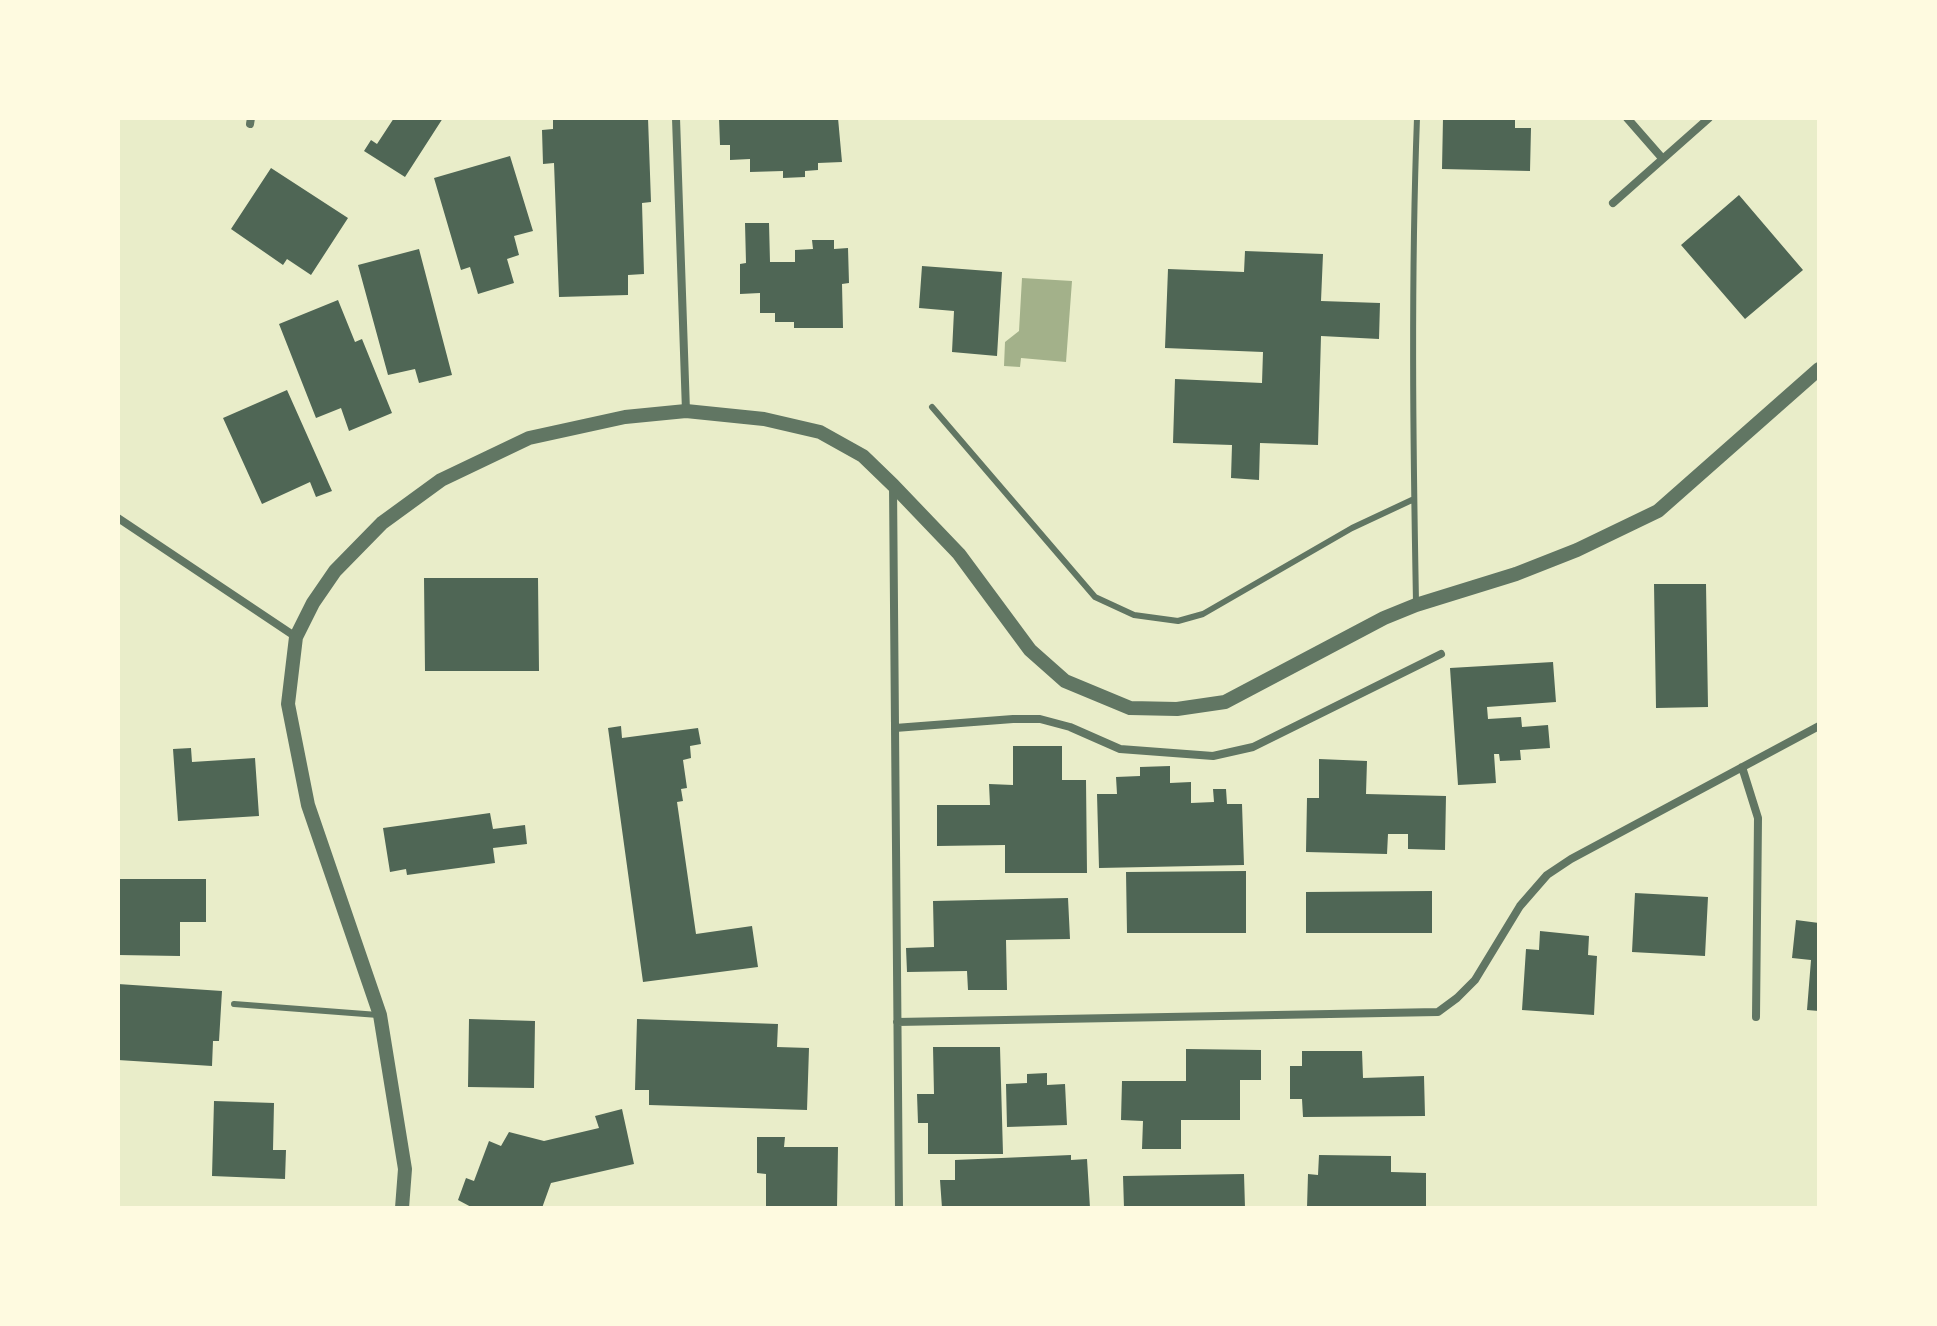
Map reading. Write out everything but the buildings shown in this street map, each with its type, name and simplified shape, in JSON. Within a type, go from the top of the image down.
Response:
[{"type":"street","points":[[676,118],[686,411]]},
{"type":"street","points":[[1627,118],[1662,158]]},
{"type":"street","points":[[1613,203],[1709,118]]},
{"type":"street","points":[[402,1208],[405,1169],[380,1015],[308,805],[288,704],[296,637],[313,603],[335,571],[382,523],[441,480],[529,438],[625,417],[686,411],[764,419],[820,432],[863,456],[893,485],[959,554],[1030,650],[1065,681],[1130,708],[1177,709],[1225,702],[1384,618],[1516,574],[1577,550],[1658,511],[1819,369]]},
{"type":"street","points":[[893,485],[899,1208]]},
{"type":"street","points":[[118,518],[296,637]]},
{"type":"street","points":[[895,728],[1040,719],[1070,727],[1120,749],[1174,755],[1232,754],[1253,747],[1441,654]]},
{"type":"street","points":[[897,1022],[1438,1012],[1475,980],[1520,906],[1547,875],[1571,859],[1819,726]]},
{"type":"street","points":[[1742,767],[1758,818],[1756,1017]]},
{"type":"lane","points":[[1416,605],[1413,211],[1417,118]]},
{"type":"lane","points":[[932,407],[1095,597],[1134,615],[1178,621],[1203,614],[1352,528],[1414,499]]},
{"type":"lane","points":[[234,1004],[380,1015]]},
{"type":"shaded area","points":[[1022,278],[1072,281],[1066,362],[1021,358],[1020,367],[1004,366],[1005,342],[1019,331]]}]
